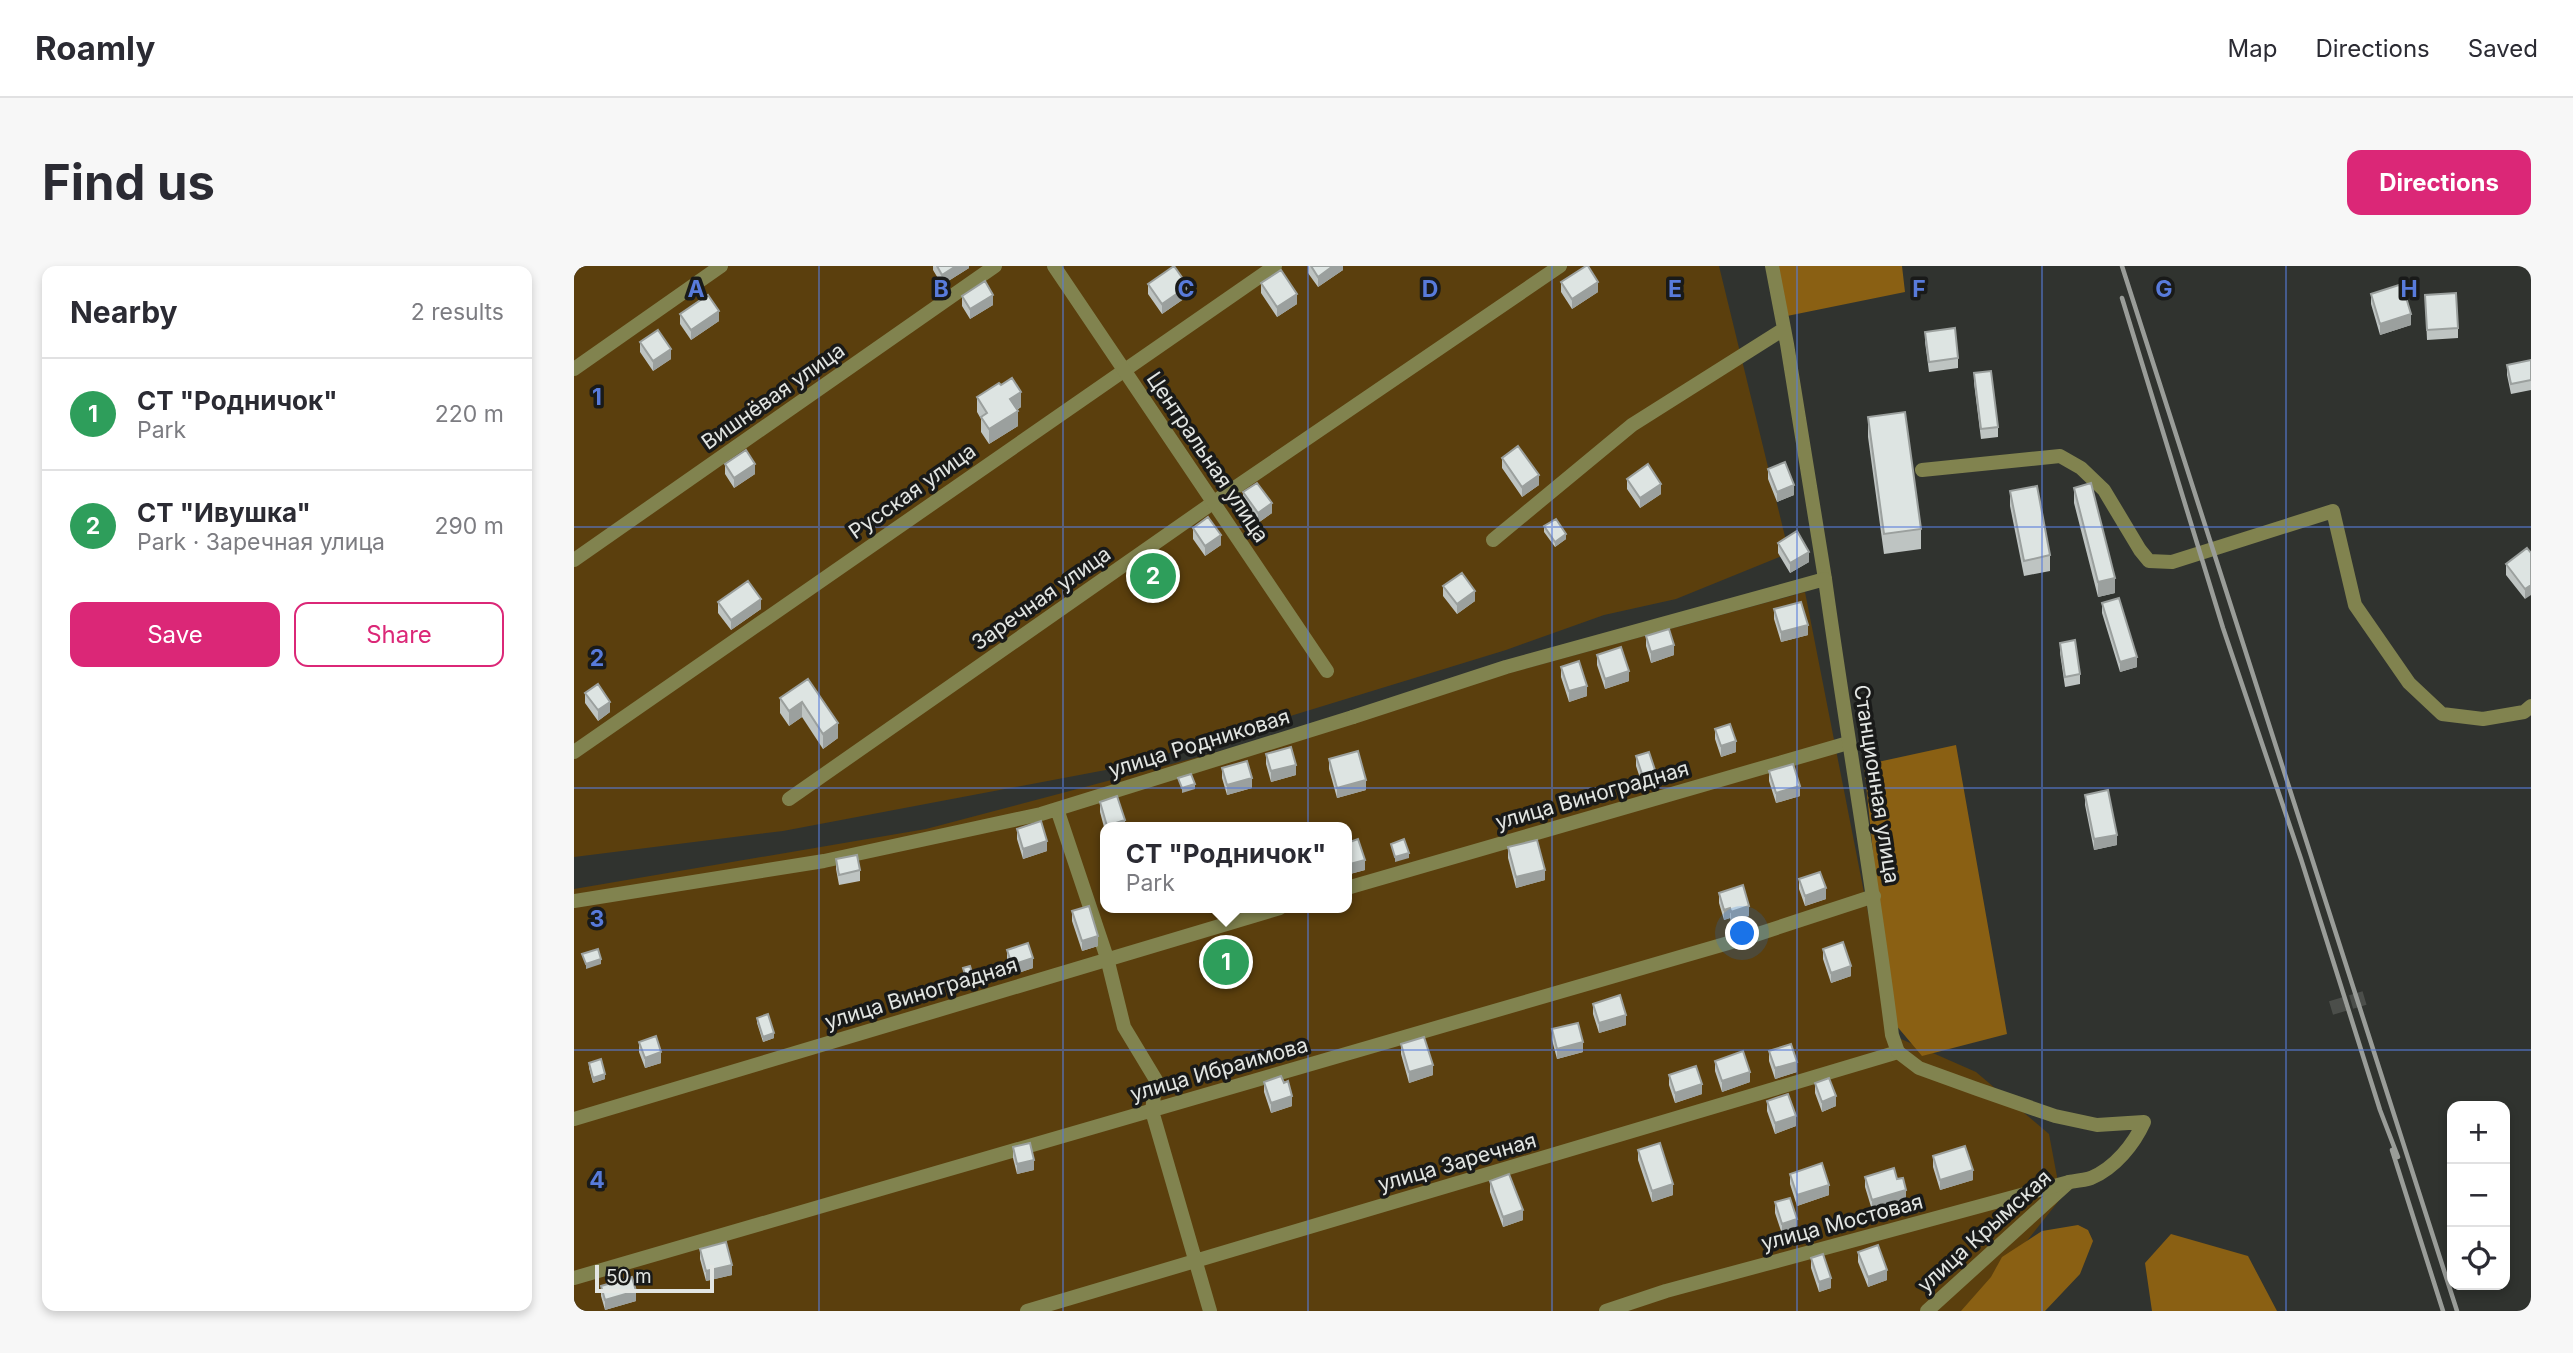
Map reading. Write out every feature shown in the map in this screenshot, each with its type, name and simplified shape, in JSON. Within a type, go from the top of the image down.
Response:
[{"type":"street","points":[[574,369],[722,266]]},
{"type":"street","name":"Вишнёвая улица","points":[[574,560],[996,266]]},
{"type":"street","name":"Центральная улица","points":[[1054,266],[1327,671]]},
{"type":"street","name":"Русская улица","points":[[574,752],[1275,266]]},
{"type":"street","name":"Заречная улица","points":[[789,799],[1214,502],[1560,266]]},
{"type":"street","name":"Станционная улица","points":[[1772,266],[1825,579],[1848,743],[1874,897],[1892,1035],[1898,1052]]},
{"type":"street","points":[[1493,540],[1632,425],[1784,329]]},
{"type":"street","points":[[1923,470],[2060,456],[2081,468],[2104,490],[2149,561],[2172,562],[2333,511],[2355,605],[2409,683],[2442,713],[2483,719],[2524,712],[2531,706]]},
{"type":"street","name":"улица Родниковая","points":[[574,901],[824,861],[1057,809],[1353,718],[1506,667],[1825,579]]},
{"type":"street","name":"улица Виноградная","points":[[1352,887],[1848,743]]},
{"type":"street","points":[[1057,809],[1107,958],[1124,1027],[1156,1080],[1152,1111],[1210,1311]]},
{"type":"street","name":"улица Ибраимова","points":[[574,1278],[1723,944],[1874,897]]},
{"type":"street","name":"улица Виноградная","points":[[574,1119],[1263,913]]},
{"type":"street","name":"улица Мостовая","points":[[1606,1311],[1666,1292],[2091,1178],[2117,1160],[2137,1138],[2144,1122],[2097,1125],[2055,1116],[1919,1068],[1898,1052]]},
{"type":"street","name":"улица Заречная","points":[[1027,1311],[1898,1052]]},
{"type":"street","name":"улица Крымская","points":[[1927,1311],[2069,1182]]},
{"type":"shaded area","points":[[574,266],[1719,266],[1789,553],[1676,599],[1604,615],[1506,650],[1127,766],[783,831],[574,857]]},
{"type":"shaded area","points":[[1777,266],[1902,266],[1905,292],[1787,316]]},
{"type":"shaded area","points":[[1805,592],[1892,1035],[1976,1072],[2049,1134],[2061,1198],[1971,1311],[574,1311],[574,889],[926,829]]},
{"type":"shaded area","points":[[1956,745],[2007,1034],[1922,1056],[1890,1018],[1864,765]]},
{"type":"shaded area","points":[[2078,1225],[2088,1230],[2093,1241],[2080,1274],[2045,1311],[1961,1311],[1991,1277],[2002,1257],[2042,1231]]},
{"type":"shaded area","points":[[2171,1234],[2248,1256],[2277,1311],[2152,1311],[2145,1263]]},
{"type":"building","points":[[937,266],[956,266],[942,275]]},
{"type":"building","points":[[1174,266],[1188,286],[1162,304],[1148,284]]},
{"type":"building","points":[[1311,266],[1333,266],[1318,277]]},
{"type":"building","points":[[1586,266],[1598,282],[1572,299],[1561,282]]},
{"type":"building","points":[[1281,270],[1297,294],[1277,307],[1261,283]]},
{"type":"building","points":[[985,281],[993,295],[970,309],[962,296]]},
{"type":"building","points":[[2402,284],[2411,314],[2380,324],[2371,294]]},
{"type":"building","points":[[2456,293],[2458,328],[2427,330],[2425,295]]},
{"type":"building","points":[[708,295],[719,311],[691,330],[680,314]]},
{"type":"building","points":[[1955,328],[1958,358],[1929,362],[1925,332]]},
{"type":"building","points":[[658,330],[671,349],[653,361],[640,342]]},
{"type":"building","points":[[2531,360],[2531,380],[2511,384],[2507,365]]},
{"type":"building","points":[[1991,371],[1998,427],[1981,429],[1974,373]]},
{"type":"building","points":[[1012,378],[1021,392],[1010,399],[1018,411],[989,429],[981,417],[987,413],[977,397]]},
{"type":"building","points":[[1905,412],[1921,529],[1884,534],[1868,417]]},
{"type":"building","points":[[1518,446],[1539,475],[1522,487],[1502,458]]},
{"type":"building","points":[[746,450],[755,464],[734,478],[725,464]]},
{"type":"building","points":[[1785,462],[1794,485],[1777,492],[1768,469]]},
{"type":"building","points":[[1648,464],[1661,484],[1640,498],[1627,479]]},
{"type":"building","points":[[1257,483],[1272,503],[1258,513],[1243,492]]},
{"type":"building","points":[[2091,483],[2115,578],[2098,582],[2074,488]]},
{"type":"building","points":[[2037,486],[2050,555],[2024,561],[2010,491]]},
{"type":"building","points":[[1208,517],[1221,535],[1205,546],[1193,528]]},
{"type":"building","points":[[1556,519],[1566,534],[1555,542],[1544,526]]},
{"type":"building","points":[[1797,531],[1809,552],[1790,563],[1778,543]]},
{"type":"building","points":[[2527,548],[2531,553],[2531,585],[2525,589],[2506,564]]},
{"type":"building","points":[[1462,573],[1475,591],[1457,604],[1443,586]]},
{"type":"building","points":[[748,581],[761,599],[731,620],[718,602]]},
{"type":"building","points":[[2119,598],[2137,657],[2120,662],[2102,603]]},
{"type":"building","points":[[1801,602],[1808,625],[1781,632],[1774,609]]},
{"type":"building","points":[[1669,629],[1674,645],[1651,652],[1646,636]]},
{"type":"building","points":[[2075,640],[2080,674],[2065,677],[2060,643]]},
{"type":"building","points":[[1621,647],[1629,671],[1605,679],[1597,655]]},
{"type":"building","points":[[1579,661],[1587,686],[1569,691],[1561,667]]},
{"type":"building","points":[[808,679],[838,723],[823,734],[802,702],[789,711],[780,698]]},
{"type":"building","points":[[598,684],[610,702],[598,710],[585,693]]},
{"type":"building","points":[[1730,724],[1736,741],[1721,746],[1715,729]]},
{"type":"building","points":[[1291,747],[1296,765],[1271,771],[1266,754]]},
{"type":"building","points":[[1358,751],[1366,780],[1337,788],[1329,759]]},
{"type":"building","points":[[1649,752],[1657,776],[1644,780],[1636,756]]},
{"type":"building","points":[[1247,761],[1252,778],[1227,785],[1222,768]]},
{"type":"building","points":[[1793,764],[1800,786],[1776,793],[1769,771]]},
{"type":"building","points":[[1191,774],[1195,784],[1182,788],[1178,778]]},
{"type":"building","points":[[2108,790],[2117,835],[2094,839],[2085,795]]},
{"type":"building","points":[[1117,796],[1125,820],[1106,822],[1100,802]]},
{"type":"building","points":[[1041,821],[1047,841],[1023,849],[1017,829]]},
{"type":"building","points":[[1358,839],[1365,860],[1352,863],[1352,841]]},
{"type":"building","points":[[1404,839],[1409,853],[1395,857],[1391,844]]},
{"type":"building","points":[[1537,840],[1545,870],[1516,877],[1508,847]]},
{"type":"building","points":[[857,855],[860,870],[839,875],[836,859]]},
{"type":"building","points":[[1820,872],[1826,888],[1805,896],[1799,879]]},
{"type":"building","points":[[1743,885],[1749,906],[1731,912],[1730,908],[1724,910],[1719,893]]},
{"type":"building","points":[[1089,906],[1098,936],[1082,941],[1072,911]]},
{"type":"building","points":[[1843,942],[1851,966],[1831,973],[1823,949]]},
{"type":"building","points":[[1028,943],[1033,958],[1012,965],[1007,950]]},
{"type":"building","points":[[598,949],[601,959],[586,964],[582,954]]},
{"type":"building","points":[[970,966],[974,979],[967,981],[963,968]]},
{"type":"building","points":[[1620,995],[1626,1015],[1599,1023],[1593,1004]]},
{"type":"building","points":[[768,1014],[774,1033],[763,1037],[757,1018]]},
{"type":"building","points":[[1578,1023],[1583,1042],[1557,1049],[1552,1029]]},
{"type":"building","points":[[656,1036],[661,1052],[645,1058],[639,1042]]},
{"type":"building","points":[[1424,1037],[1433,1065],[1409,1072],[1401,1044]]},
{"type":"building","points":[[1791,1044],[1797,1062],[1775,1068],[1769,1051]]},
{"type":"building","points":[[1743,1051],[1750,1072],[1722,1081],[1715,1061]]},
{"type":"building","points":[[601,1059],[605,1074],[593,1078],[589,1063]]},
{"type":"building","points":[[1696,1066],[1702,1084],[1675,1093],[1669,1075]]},
{"type":"building","points":[[1281,1076],[1284,1083],[1288,1081],[1292,1096],[1271,1103],[1264,1082]]},
{"type":"building","points":[[1829,1078],[1836,1096],[1822,1102],[1815,1083]]},
{"type":"building","points":[[1788,1094],[1796,1116],[1775,1123],[1767,1101]]},
{"type":"building","points":[[1030,1143],[1034,1160],[1017,1164],[1013,1147]]},
{"type":"building","points":[[1660,1143],[1673,1184],[1652,1191],[1638,1150]]},
{"type":"building","points":[[1965,1146],[1973,1170],[1940,1180],[1933,1156]]},
{"type":"building","points":[[1822,1163],[1829,1185],[1797,1195],[1790,1174]]},
{"type":"building","points":[[1894,1168],[1897,1179],[1903,1178],[1906,1190],[1872,1200],[1865,1177]]},
{"type":"building","points":[[1509,1174],[1523,1210],[1503,1217],[1490,1181]]},
{"type":"building","points":[[1790,1198],[1797,1219],[1782,1224],[1775,1202]]},
{"type":"building","points":[[726,1242],[732,1265],[706,1271],[700,1249]]},
{"type":"building","points":[[1878,1245],[1887,1270],[1868,1277],[1858,1252]]},
{"type":"building","points":[[1823,1254],[1831,1278],[1819,1282],[1811,1258]]},
{"type":"building","points":[[632,1277],[636,1291],[605,1300],[601,1286]]},
{"type":"tunnel","points":[[2331,1008],[2368,997]]},
{"type":"railway","points":[[2122,266],[2457,1311]]},
{"type":"railway","points":[[2122,298],[2223,628],[2301,859],[2380,1110],[2398,1157]]},
{"type":"railway","points":[[2392,1150],[2443,1311]]},
{"type":"place","name":"СТ \"Ивушка\"","points":[[1153,576]]},
{"type":"place","name":"СТ \"Родничок\"","points":[[1226,962]]}]
